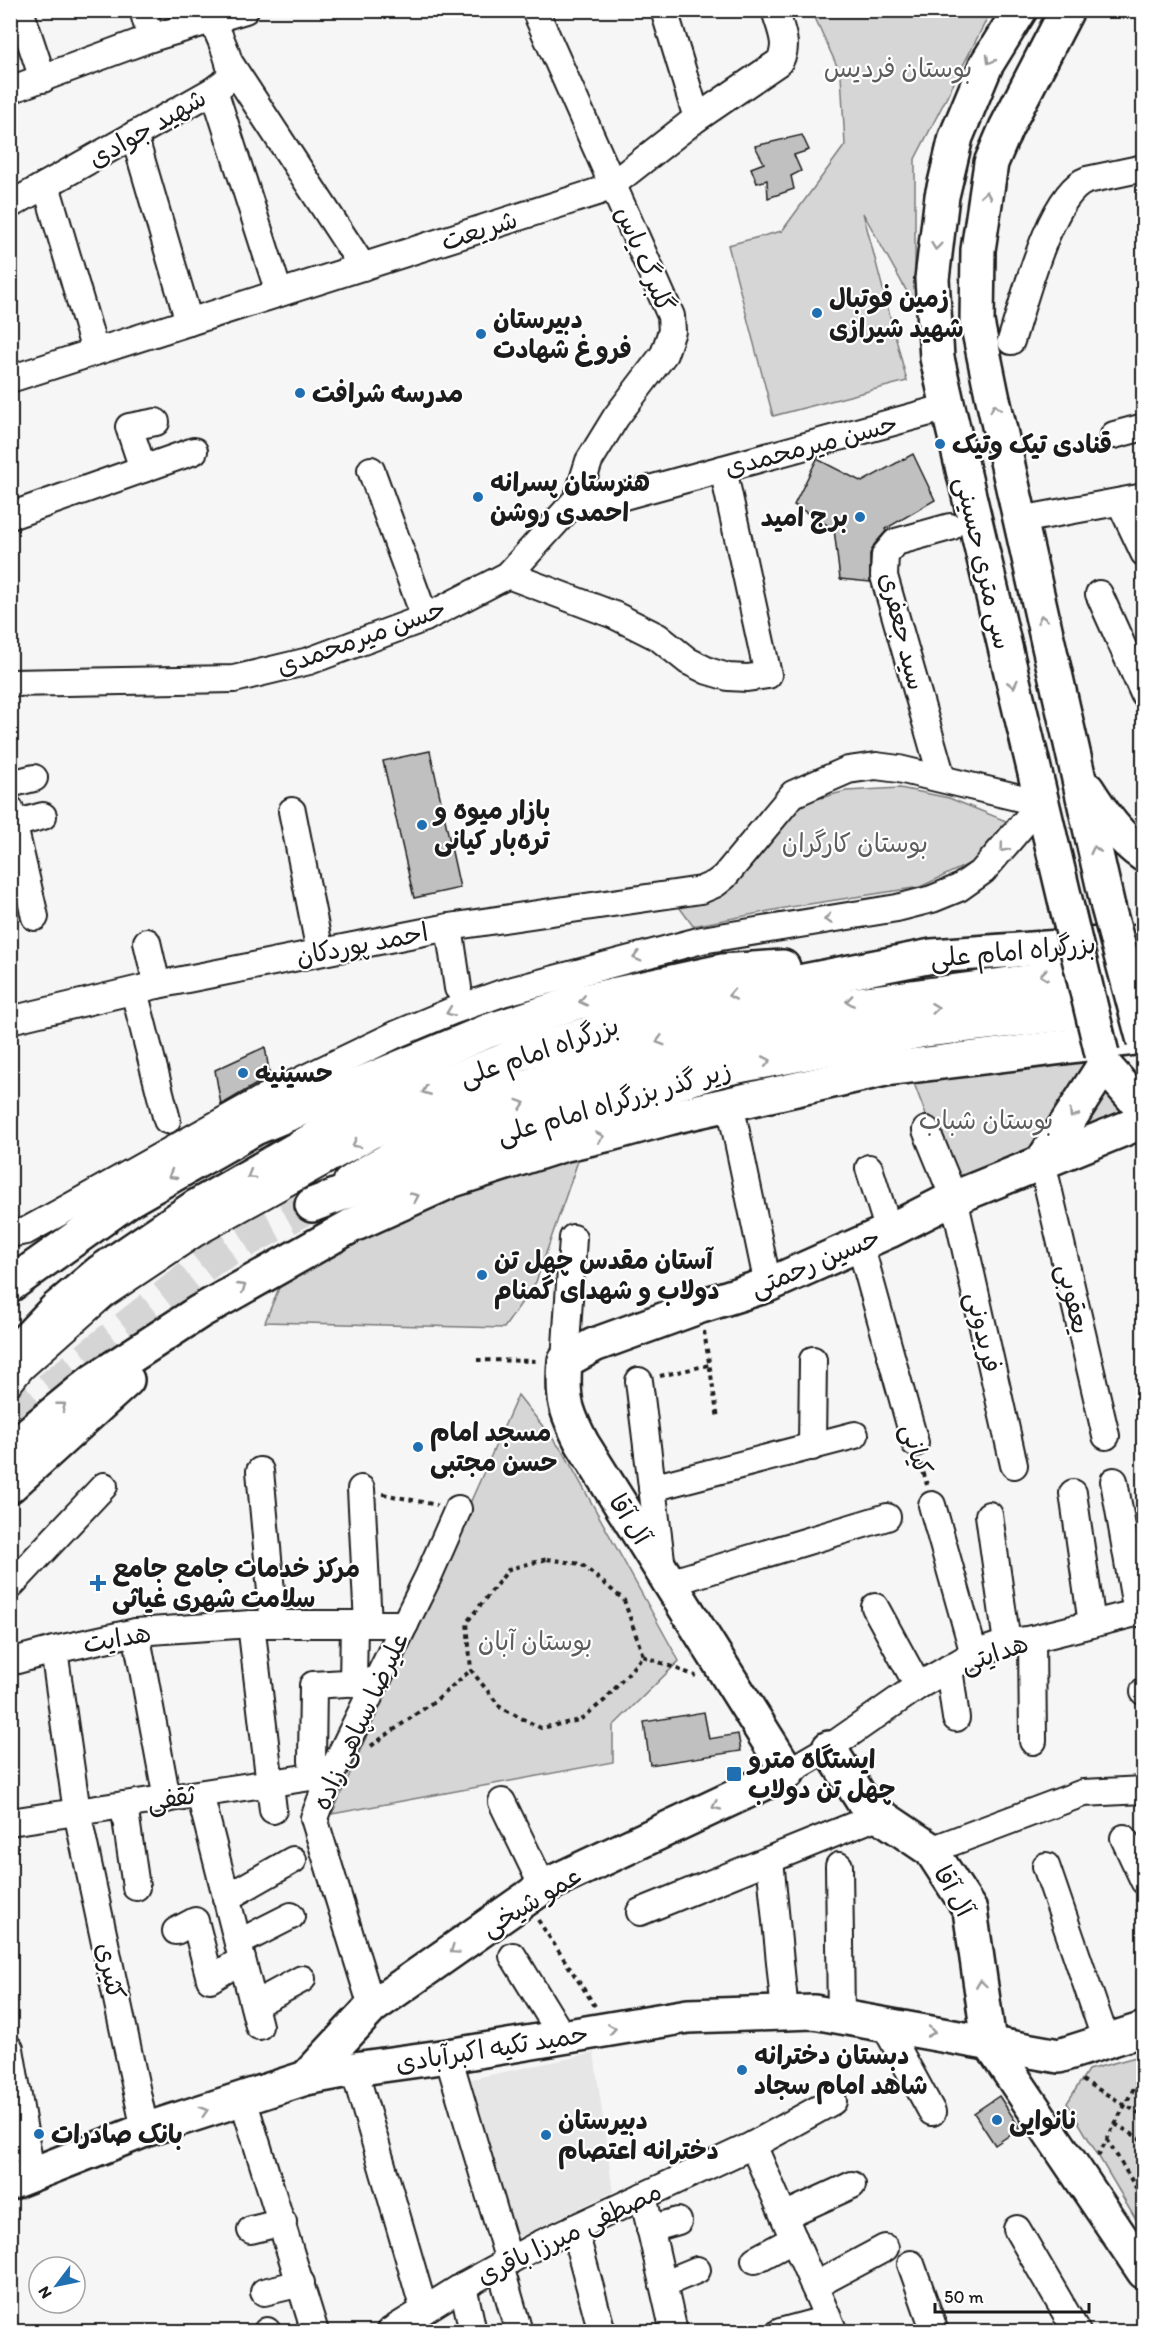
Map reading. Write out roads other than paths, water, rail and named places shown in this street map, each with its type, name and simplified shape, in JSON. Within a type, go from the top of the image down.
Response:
[{"type":"main road","name":"سی متری حسینی","points":[[1020,10],[986,65],[956,137],[942,196],[932,279],[937,357],[1103,1060],[1143,1110]]},
{"type":"main road","name":"سی متری حسینی","points":[[1067,10],[1022,96],[991,163],[978,250],[977,322],[1077,774],[1108,907],[1143,1039]]},
{"type":"main road","points":[[1077,774],[1102,813],[1138,842]]},
{"type":"main road","name":"بزرگراه امام علی","points":[[10,1357],[56,1309],[100,1272],[196,1206],[335,1127],[520,1054],[607,1026],[687,1004],[932,957],[1143,941]]},
{"type":"main road","points":[[10,1285],[129,1200],[255,1128],[488,1031],[575,1002],[722,971],[932,957]]},
{"type":"main road","name":"زیر گذر بزرگراه امام علی","points":[[315,1204],[488,1138],[723,1069],[925,1030],[1143,1005]]},
{"type":"main road","points":[[13,1446],[93,1381],[199,1312],[351,1226],[453,1180],[562,1145],[676,1116],[886,1070],[1143,1039]]},
{"type":"main road","points":[[1042,1162],[1103,1060]]},
{"type":"main road","name":"حسین رحمتی","points":[[565,1361],[594,1345],[701,1306],[768,1285],[889,1231],[954,1198],[1143,1121]]},
{"type":"main road","points":[[10,1486],[199,1312]]},
{"type":"main road","name":"آل آقا","points":[[565,1361],[563,1382],[566,1411],[582,1443],[788,1772]]},
{"type":"main road","name":"آل آقا","points":[[829,1748],[866,1806],[931,1850],[970,1910],[989,2042]]},
{"type":"main road","name":"عمو شیخی","points":[[306,2078],[372,2007],[534,1893],[788,1772]]},
{"type":"main road","name":"حمید تکیه اکبرآبادی","points":[[21,2178],[145,2130],[306,2078],[354,2068],[448,2056],[688,2016],[814,2012],[1059,2056],[1143,2028]]},
{"type":"main road","points":[[989,2042],[1143,2272]]},
{"type":"street","points":[[20,10],[43,79]]},
{"type":"street","points":[[143,10],[151,38]]},
{"type":"street","points":[[10,90],[151,38],[245,10]]},
{"type":"street","name":"گلبرگ یاس","points":[[535,10],[666,300],[671,316],[672,331],[664,354],[616,417],[589,461],[577,499]]},
{"type":"street","points":[[664,10],[697,118]]},
{"type":"street","name":"شریعت","points":[[12,376],[597,192],[613,184],[697,118],[779,62],[785,54],[785,47],[775,10]]},
{"type":"street","points":[[212,20],[229,62],[363,267]]},
{"type":"street","name":"شهید جوادی","points":[[10,206],[214,90],[229,77],[231,70],[229,62]]},
{"type":"street","points":[[214,90],[279,293]]},
{"type":"street","points":[[134,135],[189,322]]},
{"type":"street","points":[[1011,341],[1044,238],[1071,190],[1087,180],[1143,168]]},
{"type":"street","points":[[46,185],[95,351]]},
{"type":"street","name":"حسن میرمحمدی","points":[[10,683],[234,679],[309,661],[425,618],[508,575],[577,499],[624,496],[948,407]]},
{"type":"street","points":[[143,469],[129,427],[156,422]]},
{"type":"street","points":[[1114,435],[1143,428]]},
{"type":"street","points":[[10,516],[194,451]]},
{"type":"street","points":[[508,575],[614,615],[658,637],[688,661],[708,671],[738,678],[768,675],[723,469]]},
{"type":"street","points":[[371,470],[425,618]]},
{"type":"street","points":[[1020,520],[1131,500],[1143,553]]},
{"type":"street","name":"سید جعفری","points":[[942,778],[884,576],[885,555],[896,542],[950,527]]},
{"type":"street","points":[[1099,594],[1143,694]]},
{"type":"street","name":"احمد پوردکان","points":[[10,1020],[145,988],[449,927],[701,890],[724,877],[794,794],[848,770],[876,766],[942,778]]},
{"type":"street","points":[[10,1234],[26,1231],[264,1098],[397,1034],[462,1007],[502,993],[702,940],[897,908],[932,899],[959,888],[983,871],[1041,803],[942,778]]},
{"type":"street","points":[[292,812],[320,952]]},
{"type":"street","points":[[35,917],[12,819],[43,816]]},
{"type":"street","points":[[449,927],[458,988]]},
{"type":"street","points":[[147,942],[145,988],[167,1120]]},
{"type":"street","points":[[10,1382],[22,1367],[112,1289],[194,1234],[372,1135],[606,1056],[722,1024],[816,1006],[1143,963]]},
{"type":"street","points":[[315,1204],[350,1179],[400,1149],[504,1110],[670,1057],[808,1026],[1143,979]]},
{"type":"street","points":[[731,1108],[768,1285]]},
{"type":"street","name":"فریدونی","points":[[926,1130],[954,1198],[1014,1466]]},
{"type":"street","name":"یعقوبی","points":[[1042,1162],[1106,1436]]},
{"type":"street","points":[[869,1168],[889,1231]]},
{"type":"street","points":[[57,1214],[129,1200]]},
{"type":"street","name":"آل آقا","points":[[565,1361],[573,1238]]},
{"type":"street","name":"کیانی","points":[[860,1244],[915,1443]]},
{"type":"street","points":[[812,1447],[813,1360]]},
{"type":"street","points":[[639,1381],[666,1577],[887,1517]]},
{"type":"street","points":[[652,1488],[855,1435]]},
{"type":"street","points":[[260,1471],[269,1784],[273,1810]]},
{"type":"street","points":[[1114,1481],[1140,1612]]},
{"type":"street","points":[[10,1586],[104,1486]]},
{"type":"street","points":[[323,1776],[312,1761],[313,1685],[365,1682],[361,1624],[361,1489]]},
{"type":"street","points":[[1073,1493],[1092,1624]]},
{"type":"street","name":"کیانی","points":[[932,1505],[974,1654]]},
{"type":"street","name":"علیرضا سپاهی زاده","points":[[372,2007],[314,1818],[323,1776],[365,1682],[405,1624],[458,1509]]},
{"type":"street","points":[[989,1515],[1007,1643]]},
{"type":"street","points":[[876,1607],[918,1686]]},
{"type":"street","name":"هدایتی","points":[[788,1772],[829,1748],[918,1686],[974,1654],[1007,1643],[1140,1612]]},
{"type":"street","name":"هدایت","points":[[10,1662],[136,1632],[263,1624],[405,1624]]},
{"type":"street","points":[[136,1632],[167,1799]]},
{"type":"street","points":[[1032,1639],[1033,1741]]},
{"type":"street","name":"کثیری","points":[[54,1650],[77,1812],[145,2130]]},
{"type":"street","points":[[949,1668],[956,1718]]},
{"type":"street","name":"ثقفی","points":[[10,1822],[323,1776]]},
{"type":"street","points":[[931,1850],[1083,1793],[1143,1790]]},
{"type":"street","points":[[200,1794],[256,2016],[302,1979]]},
{"type":"street","points":[[502,1802],[534,1893]]},
{"type":"street","points":[[124,1805],[136,1887]]},
{"type":"street","points":[[640,1912],[880,1815]]},
{"type":"street","points":[[1133,1849],[1143,1881]]},
{"type":"street","points":[[226,1898],[293,1860]]},
{"type":"street","points":[[770,1860],[785,2013]]},
{"type":"street","points":[[839,1866],[841,2017]]},
{"type":"street","points":[[1046,1866],[1106,2041]]},
{"type":"street","points":[[176,1931],[195,1921],[210,1979],[240,1951],[291,1916]]},
{"type":"street","points":[[513,1956],[562,2037]]},
{"type":"street","points":[[884,2024],[932,2112]]},
{"type":"street","points":[[10,2049],[21,2178]]},
{"type":"street","points":[[448,2056],[504,2263],[519,2331]]},
{"type":"street","points":[[354,2068],[424,2310]]},
{"type":"street","points":[[243,2099],[315,2331]]},
{"type":"street","name":"مصطفی میرزا باقری","points":[[389,2331],[504,2263],[753,2145],[833,2101]]},
{"type":"street","points":[[753,2145],[831,2325],[780,2331]]},
{"type":"street","points":[[755,2260],[789,2228],[852,2185]]},
{"type":"street","points":[[643,2196],[674,2331]]},
{"type":"street","points":[[251,2230],[283,2222]]},
{"type":"street","points":[[650,2229],[678,2222]]},
{"type":"street","points":[[574,2228],[602,2331]]},
{"type":"street","points":[[1017,2229],[1077,2331]]},
{"type":"street","points":[[814,2286],[885,2248]]},
{"type":"street","points":[[911,2264],[935,2331]]},
{"type":"street","points":[[663,2283],[697,2270]]},
{"type":"street","points":[[264,2292],[301,2283]]},
{"type":"street","points":[[463,2286],[473,2331]]},
{"type":"tunnel","points":[[10,1419],[211,1260],[312,1205]]},
{"type":"place","name":"زمین فوتبال شهید شیرازی","points":[[817,313]]},
{"type":"place","name":"دبیرستان فروغ شهادت","points":[[481,334]]},
{"type":"place","name":"مدرسه شرافت","points":[[300,393]]},
{"type":"place","name":"قنادی تیک وتیک","points":[[940,444]]},
{"type":"place","name":"هنرستان پسرانه احمدی روشن","points":[[478,497]]},
{"type":"place","name":"برج امید","points":[[860,517]]},
{"type":"place","name":"بازار میوه و تره‌بار کیانی","points":[[422,825]]},
{"type":"place","name":"حسینیه","points":[[243,1073]]},
{"type":"place","name":"آستان مقدس چهل تن دولاب و شهدای گمنام","points":[[482,1275]]},
{"type":"place","name":"مسجد امام حسن مجتبی","points":[[418,1447]]},
{"type":"place","name":"مرکز خدمات جامع جامع سلامت شهری غیاثی","points":[[98,1583]]},
{"type":"place","name":"ایستگاه مترو چهل تن دولاب","points":[[734,1774]]},
{"type":"place","name":"دبستان دخترانه شاهد امام سجاد","points":[[742,2070]]},
{"type":"place","name":"نانوایی","points":[[997,2120]]},
{"type":"place","name":"بانک صادرات","points":[[39,2134]]},
{"type":"place","name":"دبیرستان دخترانه اعتصام","points":[[546,2135]]},
{"type":"park label","name":"بوستان فردیس","points":[[898,68]]},
{"type":"park label","name":"بوستان کارگران","points":[[855,843]]},
{"type":"park label","name":"بوستان شباب","points":[[986,1120]]},
{"type":"park label","name":"بوستان آبان","points":[[535,1641]]}]
